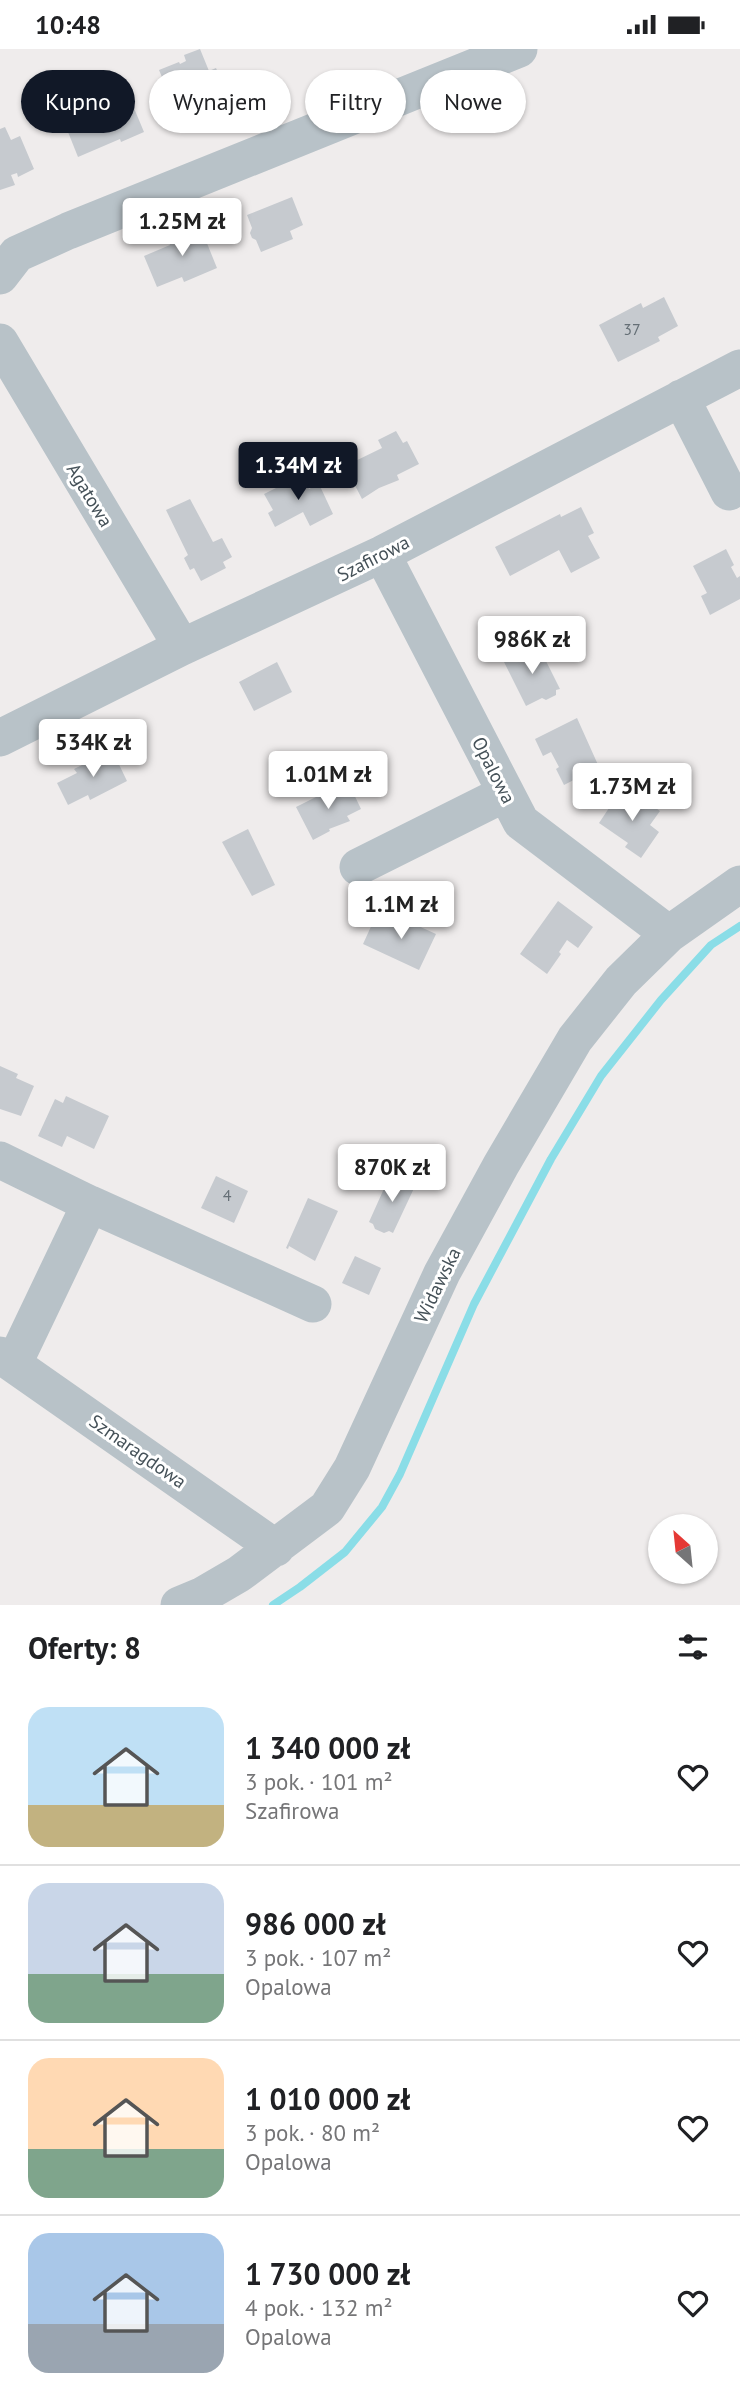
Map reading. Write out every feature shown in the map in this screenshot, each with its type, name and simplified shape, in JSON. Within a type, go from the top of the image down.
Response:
[{"type":"street","points":[[0,276],[17,254],[68,231],[519,49]]},
{"type":"street","name":"Agatowa","points":[[0,342],[181,647]]},
{"type":"street","name":"Szafirowa","points":[[0,738],[181,647],[382,554],[740,367]]},
{"type":"street","points":[[681,398],[729,492]]},
{"type":"street","name":"Opalowa","points":[[382,554],[521,822],[669,934]]},
{"type":"street","points":[[358,867],[506,793]]},
{"type":"street","name":"Widawska","points":[[179,1605],[203,1595],[239,1574],[327,1508],[352,1468],[442,1273],[575,1039],[621,981],[669,934],[740,884]]},
{"type":"street","points":[[0,1160],[90,1204],[313,1304]]},
{"type":"street","points":[[7,1359],[90,1204]]},
{"type":"street","name":"Szmaragdowa","points":[[7,1359],[276,1548]]},
{"type":"building","points":[[200,49],[209,70],[159,70],[186,61],[184,55]]},
{"type":"building","points":[[135,111],[144,132],[78,157],[68,133],[135,133]]},
{"type":"building","points":[[5,127],[11,140],[20,136],[34,169],[18,177],[17,173],[11,175],[15,185],[0,190],[0,129]]},
{"type":"building","points":[[292,197],[303,225],[290,231],[293,239],[261,252],[250,233],[252,228],[247,215]]},
{"type":"building","points":[[200,226],[217,268],[184,282],[182,277],[157,287],[144,256],[170,245],[167,239]]},
{"type":"building","points":[[664,297],[678,326],[658,337],[660,341],[618,362],[599,325],[641,303],[643,308]]},
{"type":"building","points":[[396,431],[403,443],[407,441],[419,464],[397,475],[399,480],[362,499],[345,466],[382,448],[378,440]]},
{"type":"building","points":[[302,475],[309,489],[319,484],[333,514],[310,526],[303,512],[275,527],[268,513],[273,510],[264,494]]},
{"type":"building","points":[[190,499],[213,542],[222,538],[232,557],[223,562],[226,568],[201,581],[194,568],[190,570],[184,558],[188,555],[166,510]]},
{"type":"building","points":[[581,507],[594,533],[588,536],[600,558],[571,573],[559,550],[510,576],[495,547],[560,514],[561,517]]},
{"type":"building","points":[[726,549],[734,565],[731,567],[737,578],[740,576],[740,599],[710,615],[701,596],[707,593],[693,566]]},
{"type":"building","points":[[538,645],[560,689],[556,690],[556,695],[546,700],[542,698],[526,706],[504,662]]},
{"type":"building","points":[[277,662],[292,692],[254,711],[239,682]]},
{"type":"building","points":[[577,718],[599,767],[564,785],[551,752],[543,756],[535,739]]},
{"type":"building","points":[[112,750],[127,781],[90,800],[88,795],[68,805],[57,783],[77,773],[74,769]]},
{"type":"building","points":[[350,786],[361,809],[347,816],[350,821],[329,829],[330,831],[313,840],[296,807],[334,788],[336,793]]},
{"type":"building","points":[[619,793],[634,803],[639,796],[660,811],[650,825],[659,832],[641,858],[625,847],[628,843],[599,823]]},
{"type":"building","points":[[248,829],[275,885],[252,896],[222,842]]},
{"type":"building","points":[[558,901],[593,927],[578,948],[567,940],[547,974],[520,954]]},
{"type":"building","points":[[392,914],[436,934],[419,970],[363,944],[374,920],[386,926]]},
{"type":"building","points":[[0,1066],[18,1074],[16,1078],[34,1086],[21,1116],[0,1109]]},
{"type":"building","points":[[66,1096],[109,1116],[94,1149],[67,1136],[62,1147],[38,1136],[55,1099],[63,1103]]},
{"type":"building","points":[[391,1173],[416,1184],[393,1233],[384,1233],[369,1222]]},
{"type":"building","points":[[216,1176],[248,1191],[234,1223],[201,1208]]},
{"type":"building","points":[[308,1198],[338,1211],[315,1261],[289,1246],[286,1248]]},
{"type":"building","points":[[355,1256],[381,1268],[369,1295],[342,1283]]},
{"type":"waterway","points":[[273,1605],[345,1552],[382,1507],[400,1474],[474,1304],[551,1159],[601,1076],[661,1000],[711,945],[740,926]]}]
